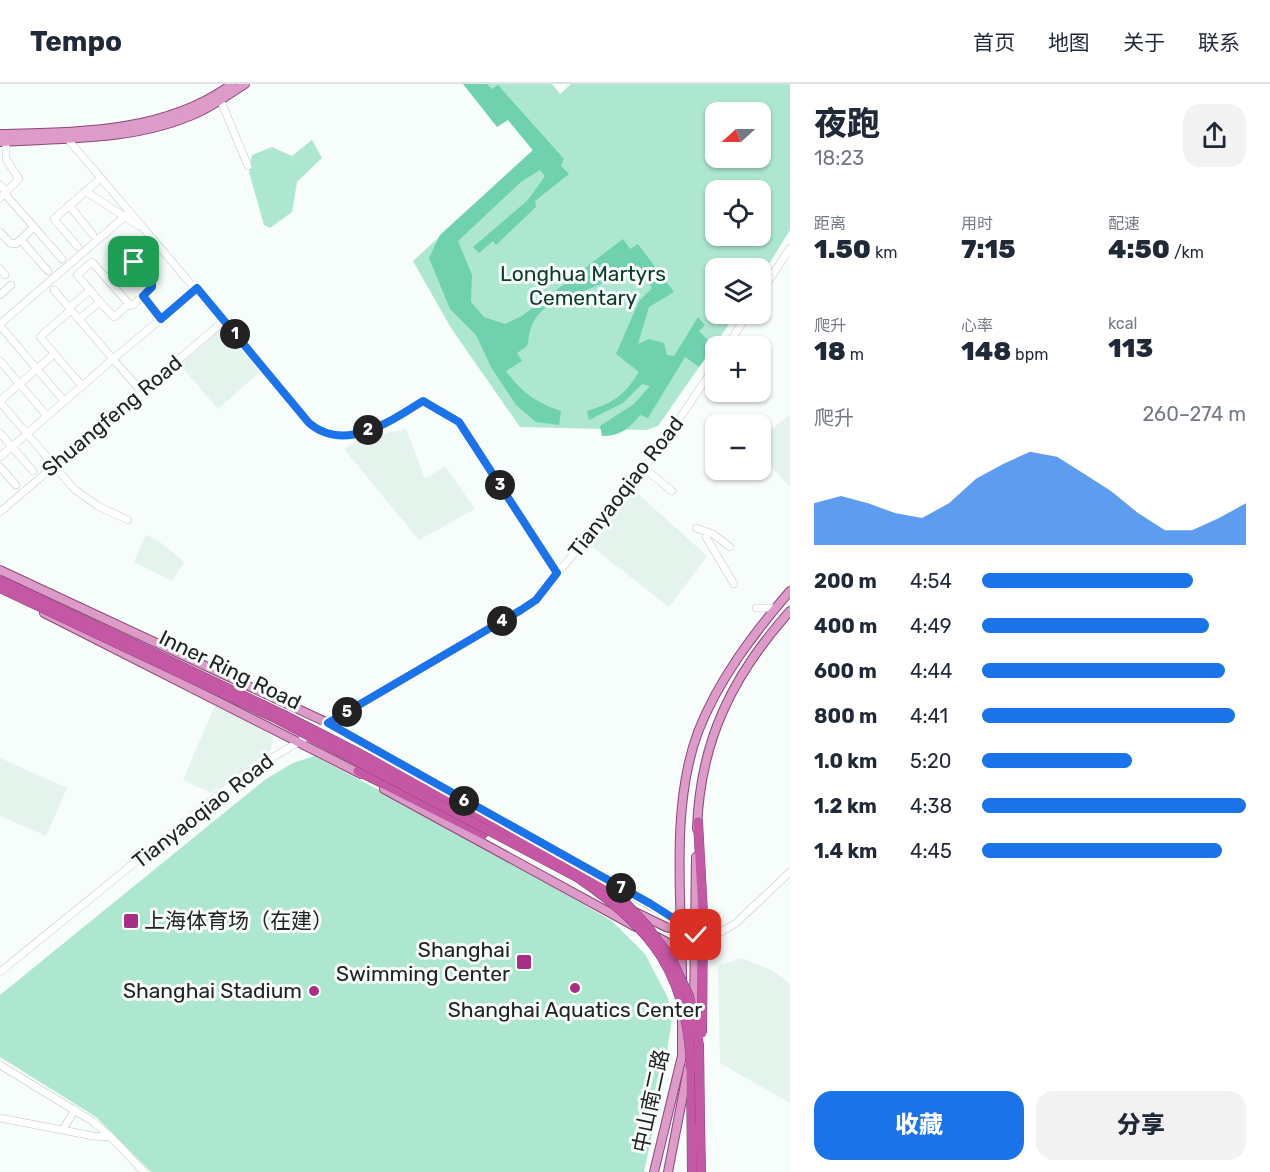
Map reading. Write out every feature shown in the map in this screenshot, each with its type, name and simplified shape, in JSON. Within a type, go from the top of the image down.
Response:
[{"type":"highway","name":"Inner Ring Road","points":[[0,580],[314,730],[468,809],[581,870],[609,889],[647,926],[678,970],[694,1010],[700,1068],[702,1172]]},
{"type":"highway","name":"Inner Ring Road","points":[[0,590],[278,719],[577,877],[615,904],[642,930],[672,975],[685,1008],[691,1047],[692,1172]]},
{"type":"highway","points":[[358,771],[523,854],[537,856]]},
{"type":"highway","points":[[698,822],[703,913],[700,1068]]},
{"type":"main road","points":[[65,135],[153,120],[180,111],[232,84]]},
{"type":"main road","points":[[2,139],[132,133],[200,112],[245,84]]},
{"type":"main road","points":[[0,570],[328,723],[651,904],[673,918],[682,931]]},
{"type":"main road","points":[[0,590],[296,742],[358,771],[379,776],[655,922],[696,935]]},
{"type":"main road","name":"中山南二路","points":[[654,1172],[682,1056],[681,834],[686,788],[698,733],[735,664],[790,591]]},
{"type":"main road","points":[[668,1172],[685,1093],[694,1025],[698,822],[705,760],[722,711],[771,632],[790,611]]},
{"type":"main road","points":[[358,771],[376,785],[682,950]]},
{"type":"street","points":[[220,99],[248,166]]},
{"type":"street","points":[[65,135],[225,321],[309,423],[320,432],[342,437],[394,420],[423,401],[459,422],[557,573]]},
{"type":"street","points":[[2,139],[6,159],[20,179],[2,191],[62,260]]},
{"type":"street","points":[[78,247],[54,219],[101,178]]},
{"type":"street","points":[[85,191],[149,233]]},
{"type":"street","points":[[69,205],[93,235]]},
{"type":"street","points":[[64,401],[2,327],[130,212]]},
{"type":"street","points":[[0,232],[10,243],[16,244],[34,227]]},
{"type":"street","points":[[21,240],[48,271]]},
{"type":"street","points":[[115,241],[153,285],[143,296],[114,317],[77,275],[88,263],[92,262],[128,306]]},
{"type":"street","points":[[771,277],[790,248]]},
{"type":"street","points":[[109,281],[132,260]]},
{"type":"street","points":[[0,295],[11,285]]},
{"type":"street","points":[[0,457],[197,288]]},
{"type":"street","points":[[54,290],[141,392]]},
{"type":"street","points":[[82,386],[40,338],[90,290]]},
{"type":"street","points":[[143,296],[161,319]]},
{"type":"street","points":[[79,320],[100,302]]},
{"type":"street","name":"Shuangfeng Road","points":[[0,512],[225,321]]},
{"type":"street","points":[[54,354],[0,401],[55,464],[62,477],[86,499],[128,520]]},
{"type":"street","points":[[0,361],[47,416]]},
{"type":"street","name":"Tianyaoqiao Road","points":[[0,972],[221,791],[296,742],[536,600],[644,468],[705,381]]},
{"type":"street","points":[[0,433],[33,471]]},
{"type":"street","points":[[0,467],[16,485]]},
{"type":"street","points":[[644,468],[672,491]]},
{"type":"street","points":[[696,528],[713,534],[730,547]]},
{"type":"street","points":[[706,537],[734,584]]},
{"type":"street","points":[[756,608],[775,608]]},
{"type":"street","points":[[696,935],[721,932],[736,923],[790,872]]},
{"type":"street","points":[[0,1065],[75,1110],[111,1137],[144,1172]]},
{"type":"street","points":[[63,1129],[75,1110]]},
{"type":"street","points":[[0,1118],[93,1136],[111,1137]]},
{"type":"shaded area","points":[[223,326],[261,371],[218,409],[180,365]]},
{"type":"shaded area","points":[[790,415],[790,487],[771,467],[771,430]]},
{"type":"shaded area","points":[[406,429],[425,479],[445,466],[475,509],[419,540],[344,449],[360,439]]},
{"type":"shaded area","points":[[635,491],[707,556],[669,607],[591,546]]},
{"type":"shaded area","points":[[146,535],[160,542],[184,562],[172,581],[134,562]]},
{"type":"shaded area","points":[[215,705],[272,736],[271,750],[211,793],[183,780]]},
{"type":"shaded area","points":[[0,758],[67,788],[46,836],[0,816]]},
{"type":"shaded area","points":[[741,958],[772,970],[790,984],[790,1103],[720,1063],[718,966]]},
{"type":"green space","points":[[463,84],[487,84],[492,89],[498,85],[564,159],[561,166],[569,174],[535,201],[536,207],[496,245],[493,241],[479,253],[473,247],[528,200],[545,176],[540,170],[521,182],[458,241],[472,275],[471,302],[484,317],[505,324],[522,316],[623,239],[630,249],[638,244],[674,292],[649,307],[638,344],[649,339],[664,343],[667,355],[674,356],[698,317],[705,325],[699,331],[705,337],[705,359],[699,367],[685,357],[648,418],[640,415],[628,428],[619,433],[602,436],[600,426],[634,404],[650,386],[642,384],[623,403],[589,420],[587,411],[617,398],[639,372],[616,354],[639,301],[652,288],[638,265],[601,284],[553,303],[545,309],[538,315],[532,326],[527,346],[517,353],[522,361],[506,371],[530,396],[561,411],[559,425],[536,422],[516,405],[491,367],[476,335],[450,309],[429,258],[440,235],[533,150],[508,120],[497,127]]},
{"type":"green space","name":"Longhua Martyrs Cementary","points":[[479,84],[552,84],[560,94],[571,84],[790,84],[790,230],[771,261],[771,258],[705,258],[705,324],[729,324],[721,336],[705,336],[705,359],[658,426],[646,430],[520,427],[451,328],[413,261],[533,151]]},
{"type":"green space","points":[[312,140],[322,158],[297,182],[292,212],[270,228],[264,225],[249,172],[252,155],[272,147],[292,156]]},
{"type":"green space","points":[[314,756],[450,827],[612,921],[645,954],[668,998],[672,1019],[659,1102],[644,1172],[151,1172],[96,1117],[0,1057],[0,995],[266,779],[293,763]]},
{"type":"place","name":"上海体育场（在建）","points":[[131,921]]},
{"type":"place","name":"Shanghai Swimming Center","points":[[524,962]]},
{"type":"place","name":"Shanghai Aquatics Center","points":[[575,988]]},
{"type":"place","name":"Shanghai Stadium","points":[[314,991]]},
{"type":"route","points":[[134,262],[153,285],[143,296],[161,319],[197,288],[309,423],[320,432],[342,437],[355,435],[394,420],[423,401],[459,422],[557,573],[536,600],[521,610],[328,723],[495,819],[651,904],[673,918],[682,931],[696,935]]}]
